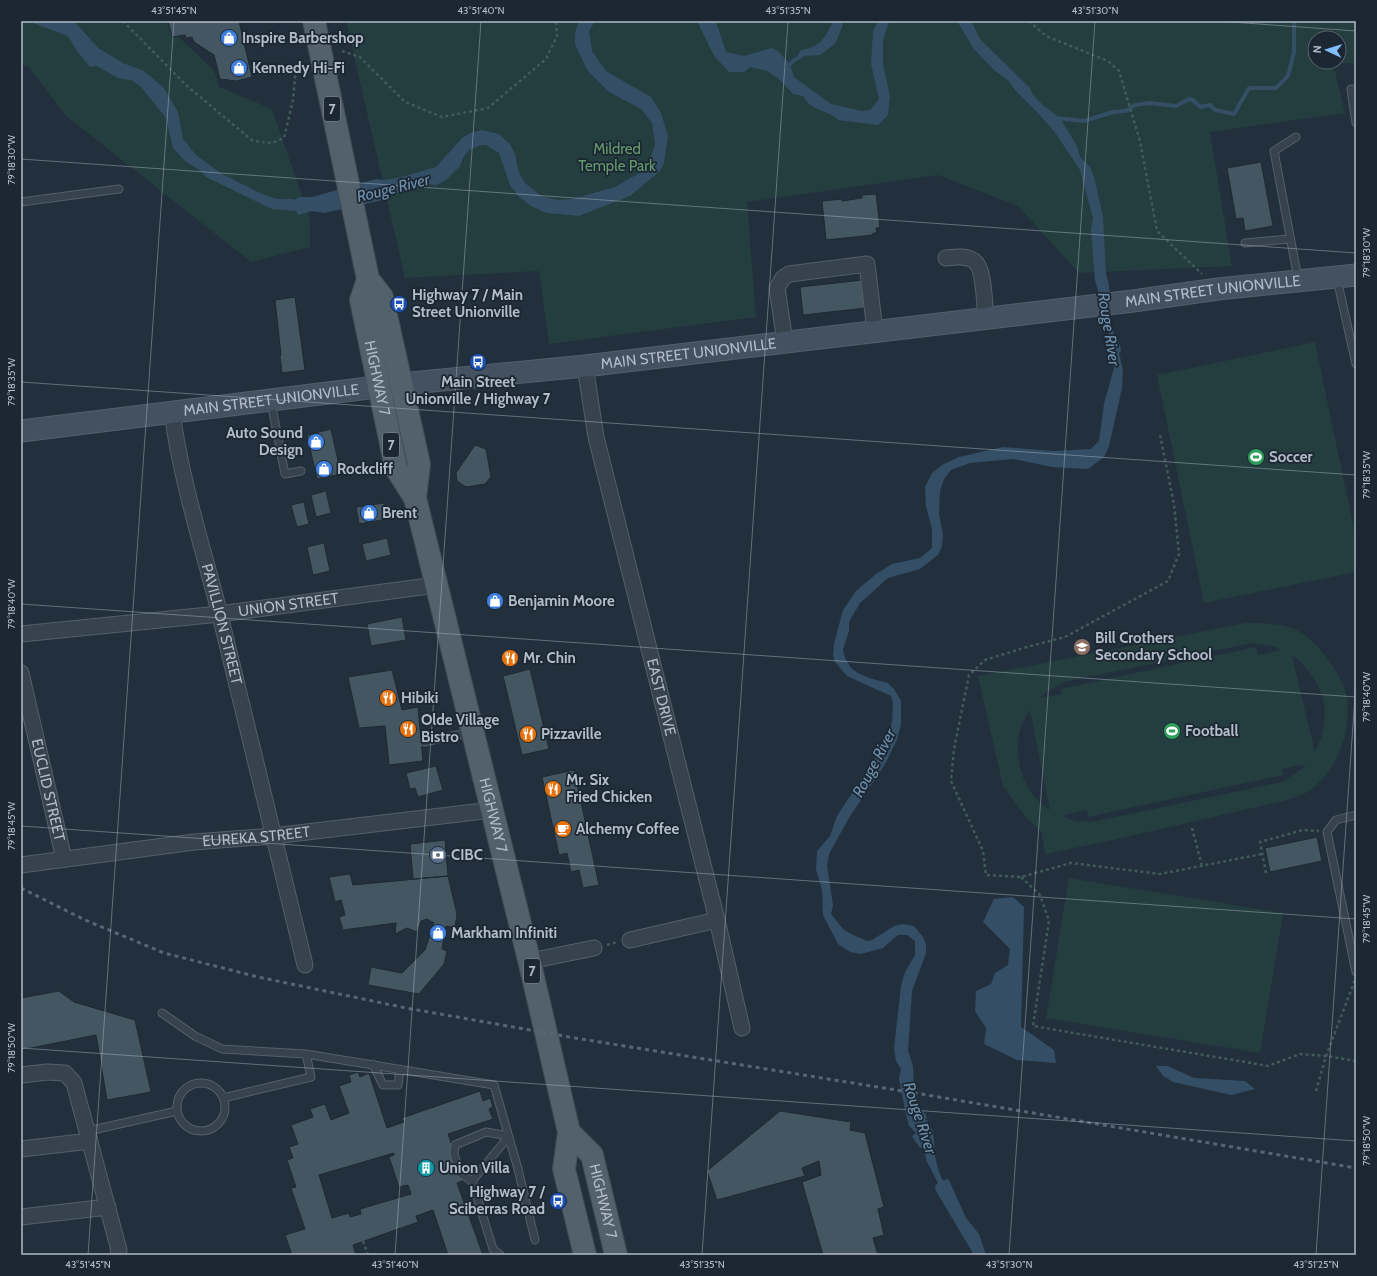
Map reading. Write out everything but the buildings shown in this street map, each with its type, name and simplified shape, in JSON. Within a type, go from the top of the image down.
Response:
[{"type":"main road","name":"HIGHWAY 7","points":[[314,21],[368,279],[382,297],[419,464],[415,498]]},
{"type":"main road","name":"MAIN STREET UNIONVILLE","points":[[21,431],[401,384],[585,366],[1070,307],[1133,301],[1218,289],[1346,276]]},
{"type":"main road","name":"HIGHWAY 7","points":[[368,279],[361,300],[396,468],[415,498],[530,961],[570,1132],[564,1169],[585,1255]]},
{"type":"main road","name":"HIGHWAY 7","points":[[570,1132],[592,1155],[612,1254]]},
{"type":"street","points":[[946,258],[969,258],[978,264],[981,276],[986,318]]},
{"type":"street","points":[[785,342],[777,288],[783,278],[789,274],[867,264],[875,331]]},
{"type":"street","name":"EAST DRIVE","points":[[585,366],[599,451],[742,1028]]},
{"type":"street","name":"PAVILLION STREET","points":[[172,412],[177,447],[185,483],[219,614],[305,965]]},
{"type":"street","name":"UNION STREET","points":[[21,634],[219,614],[436,585]]},
{"type":"street","name":"EUCLID STREET","points":[[21,673],[64,859]]},
{"type":"street","name":"EUREKA STREET","points":[[21,865],[194,842],[273,836],[492,810]]},
{"type":"street","points":[[630,940],[716,920]]},
{"type":"street","points":[[530,961],[594,948]]},
{"type":"street","points":[[21,1075],[47,1072],[65,1073],[74,1083],[108,1207],[119,1250],[118,1255]]},
{"type":"street","points":[[21,1149],[89,1136]]},
{"type":"street","points":[[21,1217],[108,1207]]},
{"type":"lane","points":[[1356,90],[1351,89],[1356,123]]},
{"type":"lane","points":[[1296,137],[1274,151],[1298,281]]},
{"type":"lane","points":[[21,202],[119,190]]},
{"type":"lane","points":[[1245,243],[1290,239]]},
{"type":"lane","points":[[1346,276],[1356,364]]},
{"type":"lane","points":[[271,400],[285,474],[301,471]]},
{"type":"lane","points":[[424,742],[473,732]]},
{"type":"lane","points":[[1356,815],[1336,820],[1327,832],[1356,972]]},
{"type":"lane","points":[[162,1013],[195,1036],[222,1049],[306,1054],[373,1064],[494,1086],[518,1169],[535,1240]]},
{"type":"lane","points":[[223,1098],[310,1077],[306,1054]]},
{"type":"lane","points":[[373,1064],[383,1085],[398,1085],[400,1069]]},
{"type":"lane","points":[[198,1083],[213,1086],[219,1091],[225,1105],[221,1120],[216,1126],[208,1130],[200,1131],[189,1128],[180,1119],[178,1111],[177,1103],[184,1090],[191,1085],[198,1083]]},
{"type":"lane","points":[[89,1136],[178,1111]]},
{"type":"lane","points":[[500,1255],[494,1249],[472,1181],[460,1173],[454,1154],[455,1145],[486,1132],[509,1136]]},
{"type":"lane","points":[[472,1181],[509,1136]]},
{"type":"path","points":[[123,21],[187,86],[253,141],[272,143],[284,138],[293,100],[296,67],[299,64]]},
{"type":"path","points":[[342,51],[360,57],[405,102],[442,117],[488,108],[500,98],[546,59],[557,36],[556,21]]},
{"type":"path","points":[[1029,21],[1046,36],[1108,61],[1119,71],[1140,141],[1157,232],[1218,289]]},
{"type":"path","points":[[1160,434],[1174,504],[1179,554],[1168,581],[1065,637],[985,660],[969,675],[954,749],[951,781],[983,851],[986,876],[1021,877],[1071,862],[1160,874],[1262,854]]},
{"type":"path","points":[[1192,828],[1202,866]]},
{"type":"path","points":[[1266,873],[1260,842],[1303,830],[1327,832]]},
{"type":"path","points":[[1021,877],[1040,895],[1049,921],[1033,1026],[1268,1066],[1300,1054],[1326,1056],[1356,1061]]},
{"type":"path","points":[[594,948],[630,940]]},
{"type":"path","points":[[1316,1091],[1326,1056],[1356,976]]},
{"type":"path","points":[[363,1241],[368,1255]]},
{"type":"green space","points":[[21,21],[165,21],[170,29],[214,70],[219,87],[272,109],[310,219],[310,247],[251,262],[66,116],[28,66],[21,65]]},
{"type":"green space","name":"Mildred Temple Park","points":[[346,21],[1356,21],[1356,63],[1347,63],[1347,30],[1307,30],[1307,70],[1335,70],[1345,113],[1210,132],[1232,266],[1079,273],[1018,206],[938,175],[747,202],[756,317],[549,344],[539,271],[405,278]]},
{"type":"green space","name":"Soccer","points":[[1315,342],[1356,539],[1356,572],[1204,603],[1157,375]]},
{"type":"green space","points":[[1246,623],[1276,624],[1294,629],[1303,634],[1314,643],[1327,658],[1338,674],[1346,692],[1348,709],[1347,722],[1342,746],[1337,758],[1323,778],[1308,792],[1287,800],[1045,854],[1041,831],[1026,818],[1003,786],[978,676]],"holes":[[[1252,643],[1276,647],[1281,650],[1258,655],[1256,647],[1061,689],[1062,694],[1040,698],[1045,693],[1064,682]],[[1292,656],[1300,661],[1312,676],[1321,692],[1325,710],[1325,719],[1321,738],[1315,752]],[[1029,710],[1050,810],[1033,795],[1022,775],[1018,752],[1020,730]],[[1306,764],[1302,769],[1282,782],[1092,822],[1076,821],[1061,816],[1087,810],[1088,817],[1283,775],[1282,769]]]},
{"type":"green space","points":[[1069,878],[1283,913],[1260,1053],[1046,1018]]},
{"type":"water","points":[[21,21],[74,21],[98,48],[123,63],[144,71],[164,88],[178,112],[183,139],[196,155],[222,174],[262,194],[277,199],[295,200],[299,197],[312,197],[376,179],[385,180],[402,177],[436,167],[462,138],[470,133],[482,130],[499,134],[510,144],[515,154],[519,173],[525,183],[541,196],[558,200],[572,199],[615,187],[641,172],[649,163],[655,144],[652,123],[641,109],[609,92],[587,70],[575,44],[575,33],[579,21],[595,21],[589,31],[592,51],[606,71],[651,97],[661,113],[668,136],[664,163],[660,171],[630,196],[579,216],[546,213],[531,206],[519,197],[510,185],[499,153],[486,145],[481,145],[469,150],[463,158],[460,166],[446,180],[436,185],[427,184],[400,192],[383,200],[324,213],[312,211],[298,215],[296,211],[272,209],[206,177],[201,171],[186,162],[173,148],[166,118],[140,86],[131,80],[118,78],[97,66],[90,67],[77,51],[68,36],[30,22],[21,23]]},
{"type":"water","points":[[697,21],[716,21],[726,52],[744,56],[772,48],[778,51],[790,64],[794,77],[831,104],[862,111],[870,110],[879,99],[871,64],[873,31],[878,21],[889,21],[883,41],[883,64],[890,96],[888,115],[878,125],[838,120],[832,115],[818,110],[807,102],[803,96],[793,94],[779,79],[767,71],[750,67],[744,72],[729,72],[714,56]]},
{"type":"water","points":[[831,21],[842,21],[843,25],[835,44],[820,55],[805,56],[798,60],[796,59],[801,50],[813,47],[820,42],[832,24]]},
{"type":"water","name":"Rouge River","points":[[957,21],[971,21],[980,39],[1030,88],[1033,95],[1044,106],[1060,118],[1077,146],[1080,157],[1090,167],[1094,177],[1103,216],[1106,274],[1109,289],[1111,319],[1114,334],[1121,349],[1119,353],[1123,370],[1122,388],[1109,446],[1104,457],[1088,469],[1052,467],[1013,459],[970,463],[951,470],[944,479],[940,491],[939,514],[943,535],[942,546],[938,555],[920,569],[888,578],[860,603],[849,622],[849,631],[843,649],[845,658],[851,668],[869,678],[888,683],[894,689],[901,701],[901,724],[897,740],[884,766],[850,816],[829,854],[827,866],[833,905],[831,914],[843,929],[867,941],[872,940],[894,926],[903,924],[914,926],[923,937],[926,944],[926,953],[912,991],[908,1051],[913,1066],[914,1086],[920,1107],[927,1117],[925,1119],[929,1123],[933,1132],[936,1163],[943,1181],[947,1179],[949,1180],[966,1218],[979,1234],[986,1255],[974,1255],[936,1191],[935,1186],[938,1183],[927,1162],[923,1148],[920,1148],[912,1136],[916,1133],[909,1126],[905,1110],[899,1079],[901,1069],[896,1061],[894,1048],[901,986],[905,972],[915,955],[915,941],[907,935],[898,935],[883,948],[861,954],[850,952],[838,944],[823,915],[822,890],[816,869],[817,851],[830,836],[837,816],[879,752],[890,732],[892,721],[893,703],[891,696],[847,676],[835,662],[833,655],[834,644],[843,610],[856,591],[876,574],[892,564],[920,558],[932,548],[932,529],[926,507],[925,487],[932,473],[942,465],[959,457],[1003,447],[1053,451],[1091,449],[1099,441],[1104,404],[1114,368],[1111,358],[1112,344],[1095,280],[1091,230],[1093,218],[1080,170],[1056,134],[1039,114],[1015,90],[1009,81],[994,70],[974,49]]},
{"type":"water","points":[[1013,897],[1024,907],[1021,1027],[1054,1050],[1056,1063],[1017,1060],[984,1044],[986,1028],[975,1011],[976,991],[991,984],[995,973],[1008,965],[1010,949],[983,922],[994,899]]},
{"type":"water","points":[[1156,1066],[1168,1066],[1194,1078],[1245,1081],[1255,1089],[1231,1095],[1173,1082],[1163,1076]]},
{"type":"waterway","points":[[1056,118],[1084,121],[1113,112],[1126,111],[1135,105],[1150,103],[1176,106],[1189,99],[1193,100],[1200,107],[1210,105],[1215,110],[1234,114],[1249,88],[1276,88],[1288,76],[1294,52],[1294,21]]},
{"type":"waterway","name":"Rouge River","points":[[787,65],[796,59]]},
{"type":"railway","points":[[21,888],[85,920],[164,953],[258,977],[406,1008],[575,1038],[927,1095],[1356,1168]]},
{"type":"place","name":"Inspire Barbershop","points":[[229,38]]},
{"type":"place","name":"Kennedy Hi-Fi","points":[[239,68]]},
{"type":"place","name":"Highway 7 / Main Street Unionville","points":[[399,304]]},
{"type":"place","name":"Main Street Unionville / Highway 7","points":[[478,362]]},
{"type":"place","name":"Auto Sound Design","points":[[316,442]]},
{"type":"place","name":"Soccer","points":[[1256,457]]},
{"type":"place","name":"Rockcliff","points":[[324,469]]},
{"type":"place","name":"Brent","points":[[369,513]]},
{"type":"place","name":"Benjamin Moore","points":[[495,601]]},
{"type":"place","name":"Bill Crothers Secondary School","points":[[1082,647]]},
{"type":"place","name":"Mr. Chin","points":[[510,658]]},
{"type":"place","name":"Hibiki","points":[[388,698]]},
{"type":"place","name":"Olde Village Bistro","points":[[408,729]]},
{"type":"place","name":"Football","points":[[1172,731]]},
{"type":"place","name":"Pizzaville","points":[[528,734]]},
{"type":"place","name":"Mr. Six Fried Chicken","points":[[553,789]]},
{"type":"place","name":"Alchemy Coffee","points":[[563,829]]},
{"type":"place","name":"CIBC","points":[[438,855]]},
{"type":"place","name":"Markham Infiniti","points":[[438,933]]},
{"type":"place","name":"Union Villa","points":[[426,1168]]},
{"type":"place","name":"Highway 7 / Sciberras Road","points":[[558,1201]]}]
